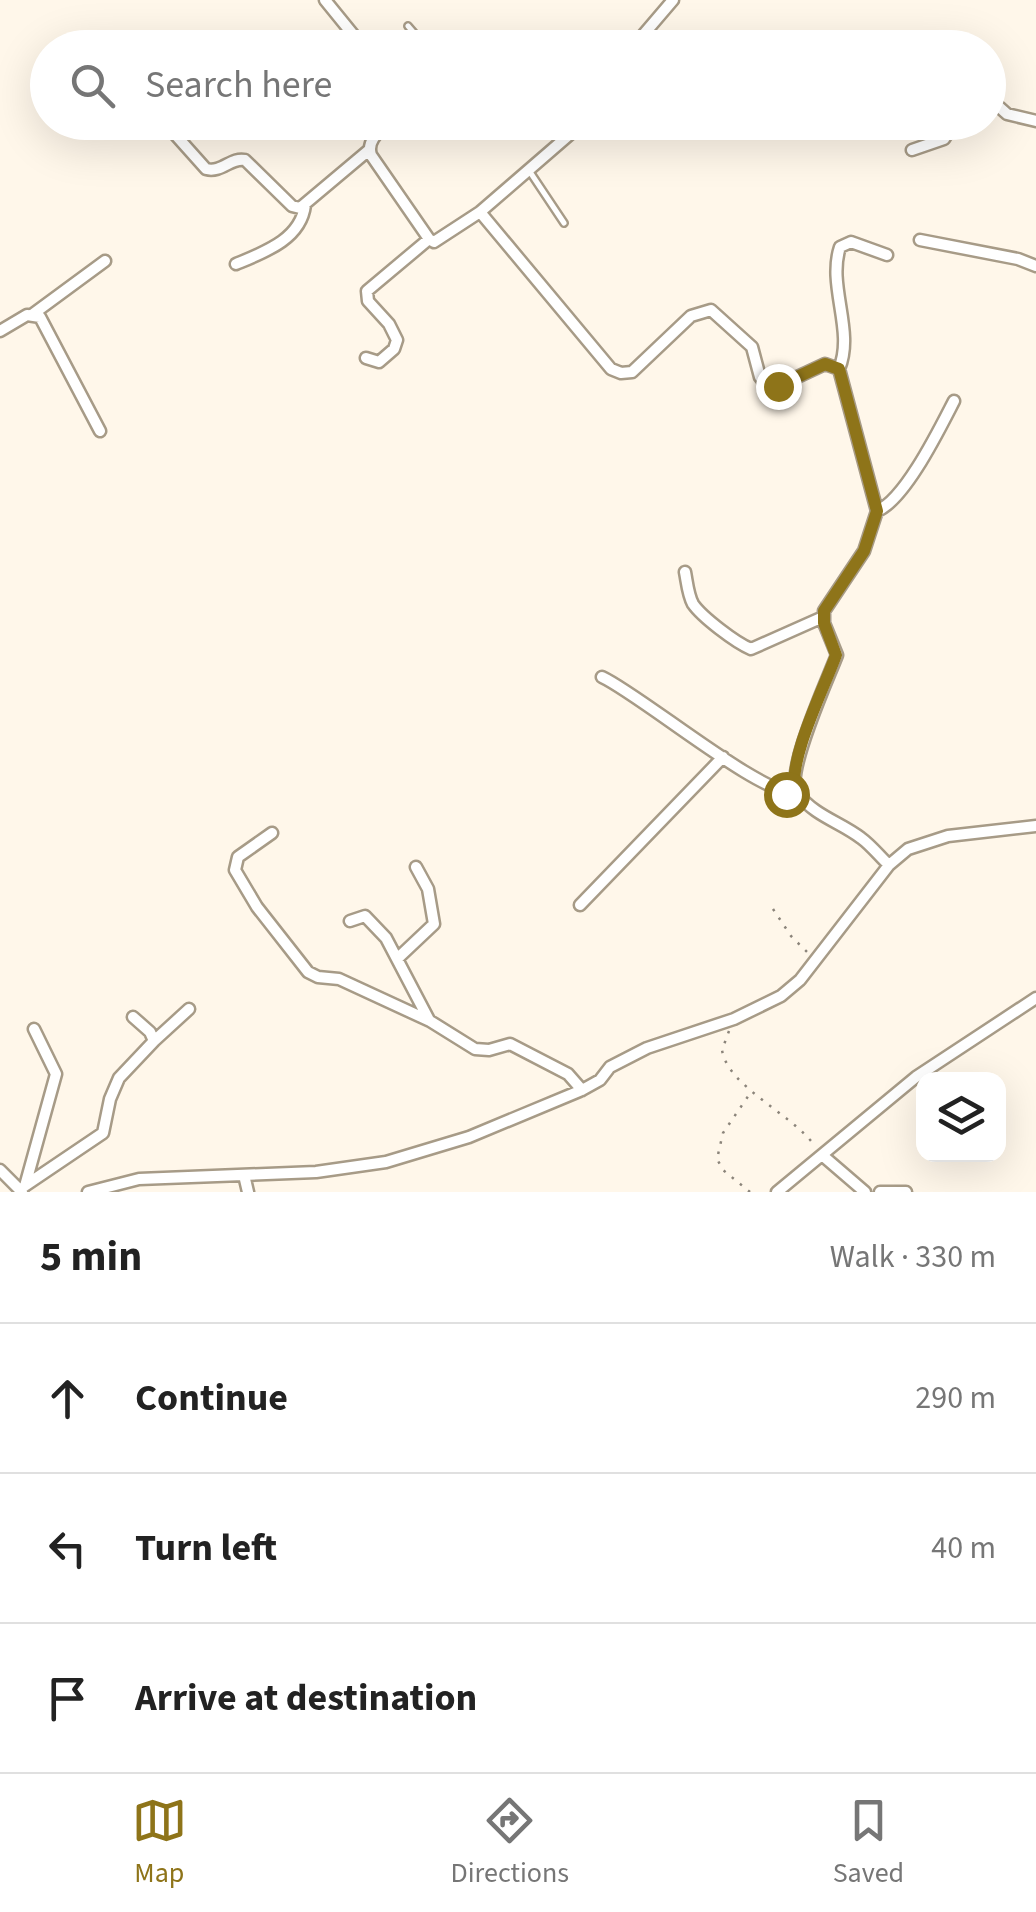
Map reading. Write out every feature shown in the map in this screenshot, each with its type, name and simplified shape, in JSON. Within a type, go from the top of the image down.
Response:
[{"type":"street","points":[[325,0],[349,30]]},
{"type":"street","points":[[647,30],[673,0]]},
{"type":"street","points":[[1006,113],[1036,121]]},
{"type":"street","points":[[180,140],[206,168],[220,170],[241,159],[292,206],[305,205],[369,150],[372,140]]},
{"type":"street","points":[[369,150],[428,239],[437,242],[480,212],[563,140]]},
{"type":"street","points":[[912,150],[939,140]]},
{"type":"street","points":[[236,264],[267,250],[296,230],[302,224],[305,205]]},
{"type":"street","points":[[480,212],[611,369],[632,372],[692,316],[711,310],[752,346],[760,377],[767,386],[778,386],[825,364],[839,369]]},
{"type":"street","points":[[366,358],[379,362],[397,340],[390,324],[368,302],[367,290],[428,239]]},
{"type":"street","points":[[920,240],[1036,266]]},
{"type":"street","points":[[887,255],[851,242],[840,246],[835,263],[842,343],[839,369],[877,511],[864,551],[826,607],[823,617],[836,655],[794,779],[796,792],[827,820],[862,838],[889,865]]},
{"type":"street","points":[[0,331],[33,314],[105,261]]},
{"type":"street","points":[[33,314],[44,321],[100,432]]},
{"type":"street","points":[[877,511],[883,510],[900,490],[954,401]]},
{"type":"street","points":[[685,572],[690,596],[698,609],[750,650],[823,617]]},
{"type":"street","points":[[602,678],[634,694],[776,790],[796,792]]},
{"type":"street","points":[[580,905],[723,756]]},
{"type":"street","points":[[88,1192],[139,1179],[316,1172],[386,1162],[469,1137],[582,1090],[600,1080],[610,1067],[647,1048],[734,1019],[782,996],[817,960],[889,865],[908,849],[934,839],[1036,826]]},
{"type":"street","points":[[272,832],[238,857],[234,870],[257,908],[308,972],[339,979],[430,1021],[474,1048],[489,1050],[510,1044],[568,1074],[582,1090]]},
{"type":"street","points":[[398,958],[434,924],[428,889],[416,867]]},
{"type":"street","points":[[350,921],[365,916],[386,938],[430,1021]]},
{"type":"street","points":[[777,1192],[916,1077],[1036,998]]},
{"type":"street","points":[[24,1190],[104,1134],[110,1099],[119,1078],[189,1010]]},
{"type":"street","points":[[132,1018],[150,1032],[154,1041]]},
{"type":"street","points":[[24,1190],[56,1074],[34,1028]]},
{"type":"street","points":[[822,1155],[865,1192]]},
{"type":"street","points":[[0,1170],[24,1190]]},
{"type":"street","points":[[244,1174],[248,1192]]},
{"type":"street","points":[[880,1192],[906,1192]]},
{"type":"lane","points":[[408,26],[411,30]]},
{"type":"lane","points":[[528,170],[564,222]]},
{"type":"path","points":[[773,909],[791,936],[817,960]]},
{"type":"path","points":[[734,1019],[723,1044],[723,1056],[731,1072],[794,1122],[822,1155]]},
{"type":"path","points":[[750,1192],[723,1170],[717,1158],[723,1133],[752,1090]]},
{"type":"route","points":[[778,386],[825,364],[839,369],[877,511],[872,536],[824,611],[824,623],[836,655],[798,760],[796,792],[786,794]]}]
